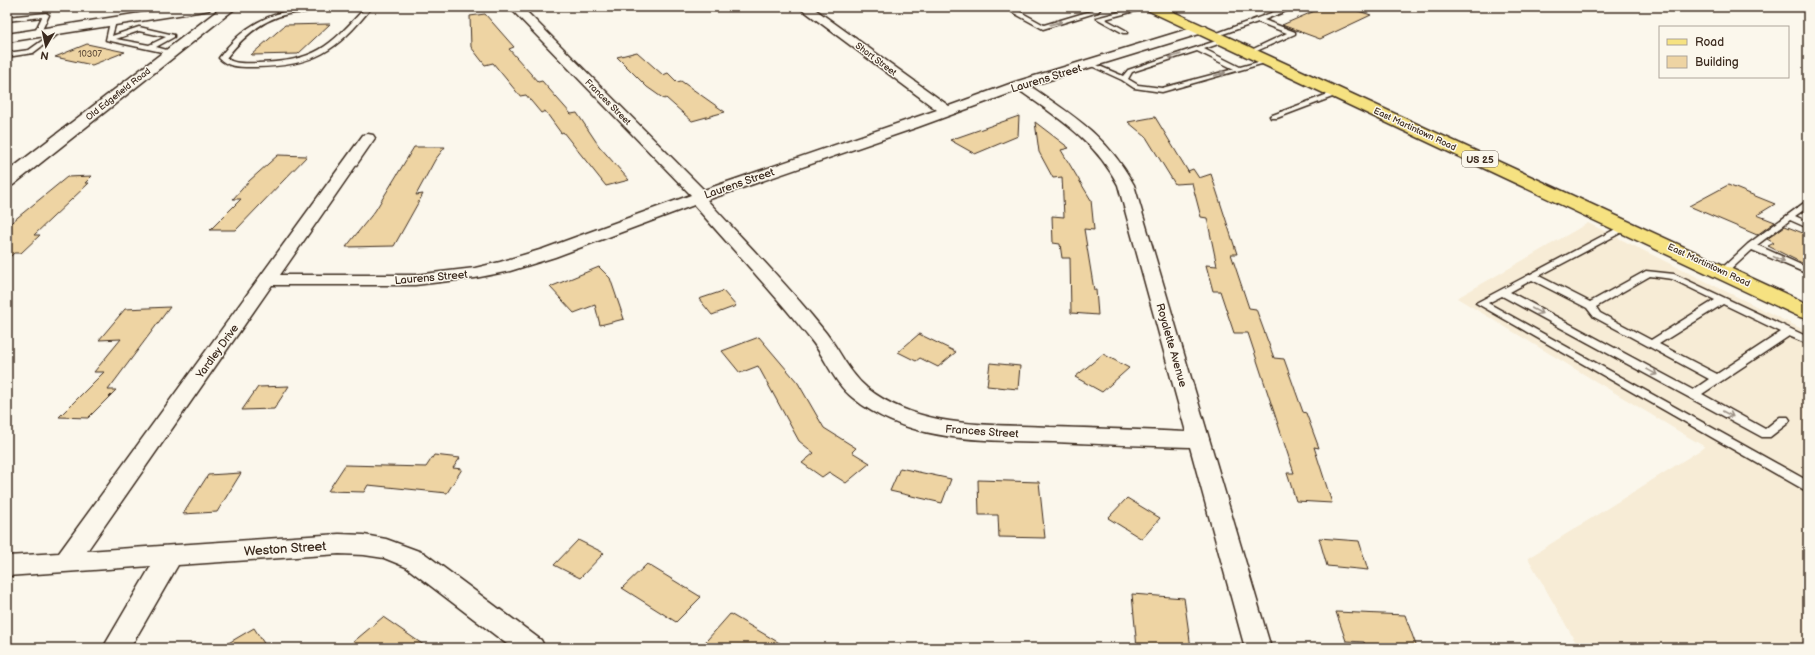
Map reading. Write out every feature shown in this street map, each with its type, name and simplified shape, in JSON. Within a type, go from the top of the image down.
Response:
[{"type":"main road","name":"East Martintown Road","points":[[1152,7],[1808,312]]},
{"type":"street","points":[[7,38],[112,22],[167,10],[204,7]]},
{"type":"street","name":"Old Edgefield Road","points":[[7,181],[230,7]]},
{"type":"street","name":"Frances Street","points":[[519,7],[518,10],[698,197],[820,338],[848,381],[869,399],[892,413],[936,428],[960,431],[1200,440]]},
{"type":"street","name":"Short Street","points":[[805,7],[947,111]]},
{"type":"street","name":"Laurens Street","points":[[268,280],[415,280],[475,273],[532,259],[698,197],[1020,85],[1090,64],[1214,35]]},
{"type":"street","name":"Royalette Avenue","points":[[1020,85],[1092,137],[1112,158],[1126,185],[1200,440],[1258,648]]},
{"type":"street","name":"Yardley Drive","points":[[65,563],[368,138]]},
{"type":"street","name":"Weston Street","points":[[7,566],[339,544],[364,545],[386,549],[415,560],[532,648]]},
{"type":"street","points":[[116,648],[170,556]]},
{"type":"lane","points":[[318,7],[270,17],[261,22],[228,50],[222,58],[226,62],[239,66],[293,64],[306,61],[330,48],[369,7]]},
{"type":"lane","points":[[1016,7],[1014,8],[1014,11],[1018,15],[1043,27],[1096,11],[1098,8],[1096,7]]},
{"type":"lane","points":[[1125,32],[1099,18],[1147,7]]},
{"type":"lane","points":[[1124,79],[1130,70],[1198,49],[1214,35],[1293,7]]},
{"type":"lane","points":[[7,19],[46,15],[37,34]]},
{"type":"lane","points":[[1250,52],[1293,33],[1258,20]]},
{"type":"lane","points":[[108,39],[112,22]]},
{"type":"lane","points":[[108,39],[139,29],[172,36],[149,48]]},
{"type":"lane","points":[[7,55],[31,52],[59,31]]},
{"type":"lane","points":[[108,39],[171,52]]},
{"type":"lane","points":[[122,42],[130,39]]},
{"type":"lane","points":[[135,45],[142,42]]},
{"type":"lane","points":[[1198,49],[1240,69]]},
{"type":"lane","points":[[1090,64],[1124,79],[1136,87],[1162,90],[1269,61]]},
{"type":"lane","points":[[1274,116],[1339,93]]},
{"type":"lane","points":[[7,170],[23,169]]},
{"type":"lane","points":[[1723,272],[1751,246],[1808,203]]},
{"type":"lane","points":[[1789,217],[1806,225]]},
{"type":"lane","points":[[1625,226],[1481,304],[1808,487]]},
{"type":"lane","points":[[1751,246],[1808,271]]},
{"type":"lane","points":[[1590,306],[1649,273],[1674,277],[1808,341]]},
{"type":"lane","points":[[1532,276],[1590,306],[1597,315],[1717,379]]},
{"type":"lane","points":[[1503,292],[1766,434],[1784,420]]},
{"type":"lane","points":[[1651,344],[1723,300]]},
{"type":"lane","points":[[1693,395],[1788,332]]},
{"type":"shaded area","points":[[1588,223],[1808,332],[1808,648],[1579,648],[1528,558],[1705,447],[1457,298]]},
{"type":"building","points":[[1324,7],[1330,9],[1334,7],[1346,7],[1371,15],[1320,39],[1282,25]]},
{"type":"building","points":[[485,14],[514,47],[509,49],[538,82],[542,81],[571,114],[577,113],[599,146],[629,180],[606,186],[563,132],[561,133],[545,111],[541,113],[526,95],[520,96],[493,63],[485,65],[471,47],[470,16]]},
{"type":"building","points":[[330,24],[298,54],[251,55],[285,25]]},
{"type":"building","points":[[87,44],[125,52],[92,65],[55,57]]},
{"type":"building","points":[[637,52],[663,75],[668,73],[677,82],[681,81],[725,112],[692,121],[666,98],[664,99],[647,87],[617,57]]},
{"type":"building","points":[[1019,116],[1018,136],[975,154],[950,140]]},
{"type":"building","points":[[1155,117],[1189,173],[1188,171],[1193,169],[1199,178],[1211,174],[1237,254],[1231,254],[1249,308],[1256,309],[1274,358],[1284,359],[1303,412],[1306,413],[1319,448],[1314,447],[1332,503],[1296,501],[1287,473],[1294,473],[1248,333],[1234,333],[1220,291],[1213,291],[1206,265],[1217,266],[1207,218],[1201,217],[1192,183],[1175,184],[1146,137],[1128,122]]},
{"type":"building","points":[[1035,122],[1069,148],[1061,150],[1091,200],[1094,230],[1084,229],[1094,290],[1096,290],[1098,315],[1071,313],[1070,258],[1062,258],[1060,244],[1053,243],[1052,216],[1064,217],[1062,177],[1053,178],[1039,152]]},
{"type":"building","points":[[414,147],[445,147],[435,160],[416,195],[423,194],[394,246],[346,247],[375,211]]},
{"type":"building","points":[[278,155],[307,156],[236,230],[210,230],[241,199],[233,199],[249,181]]},
{"type":"building","points":[[92,176],[85,183],[89,183],[34,235],[40,235],[21,253],[14,253],[7,260],[7,226],[67,177]]},
{"type":"building","points":[[1728,185],[1775,204],[1757,215],[1775,222],[1757,235],[1689,206]]},
{"type":"building","points":[[1785,226],[1808,235],[1808,266],[1768,246],[1774,243],[1767,239]]},
{"type":"building","points":[[599,267],[610,278],[624,319],[600,325],[595,305],[574,313],[550,287]]},
{"type":"building","points":[[723,291],[736,306],[712,315],[699,299]]},
{"type":"building","points":[[170,307],[108,390],[116,390],[88,418],[59,417],[104,372],[94,372],[121,339],[99,340],[125,309]]},
{"type":"building","points":[[919,334],[956,352],[938,367],[920,358],[916,361],[898,352]]},
{"type":"building","points":[[759,337],[798,383],[824,428],[856,448],[852,452],[870,463],[846,483],[829,472],[822,477],[802,463],[814,453],[799,441],[758,366],[740,373],[722,351]]},
{"type":"building","points":[[1103,354],[1129,368],[1102,392],[1075,377]]},
{"type":"building","points":[[990,363],[1020,366],[1018,389],[987,386]]},
{"type":"building","points":[[289,386],[274,409],[242,410],[258,387]]},
{"type":"building","points":[[434,455],[460,458],[453,468],[462,469],[447,493],[368,485],[364,492],[328,491],[345,465],[426,467]]},
{"type":"building","points":[[900,468],[951,479],[942,503],[890,491]]},
{"type":"building","points":[[241,473],[217,512],[183,514],[208,475]]},
{"type":"building","points":[[978,480],[1039,482],[1045,538],[999,537],[998,515],[979,515]]},
{"type":"building","points":[[1127,498],[1160,518],[1142,539],[1108,518]]},
{"type":"building","points":[[1319,538],[1359,541],[1368,570],[1327,566]]},
{"type":"building","points":[[578,540],[604,553],[580,578],[554,565]]},
{"type":"building","points":[[647,564],[701,597],[676,622],[622,588]]},
{"type":"building","points":[[1132,594],[1184,598],[1191,648],[1137,648]]},
{"type":"building","points":[[1336,612],[1405,615],[1417,648],[1366,648],[1364,642],[1346,641]]},
{"type":"building","points":[[730,614],[788,648],[700,648]]},
{"type":"building","points":[[383,617],[428,648],[346,648]]},
{"type":"building","points":[[254,628],[267,648],[220,648]]}]
